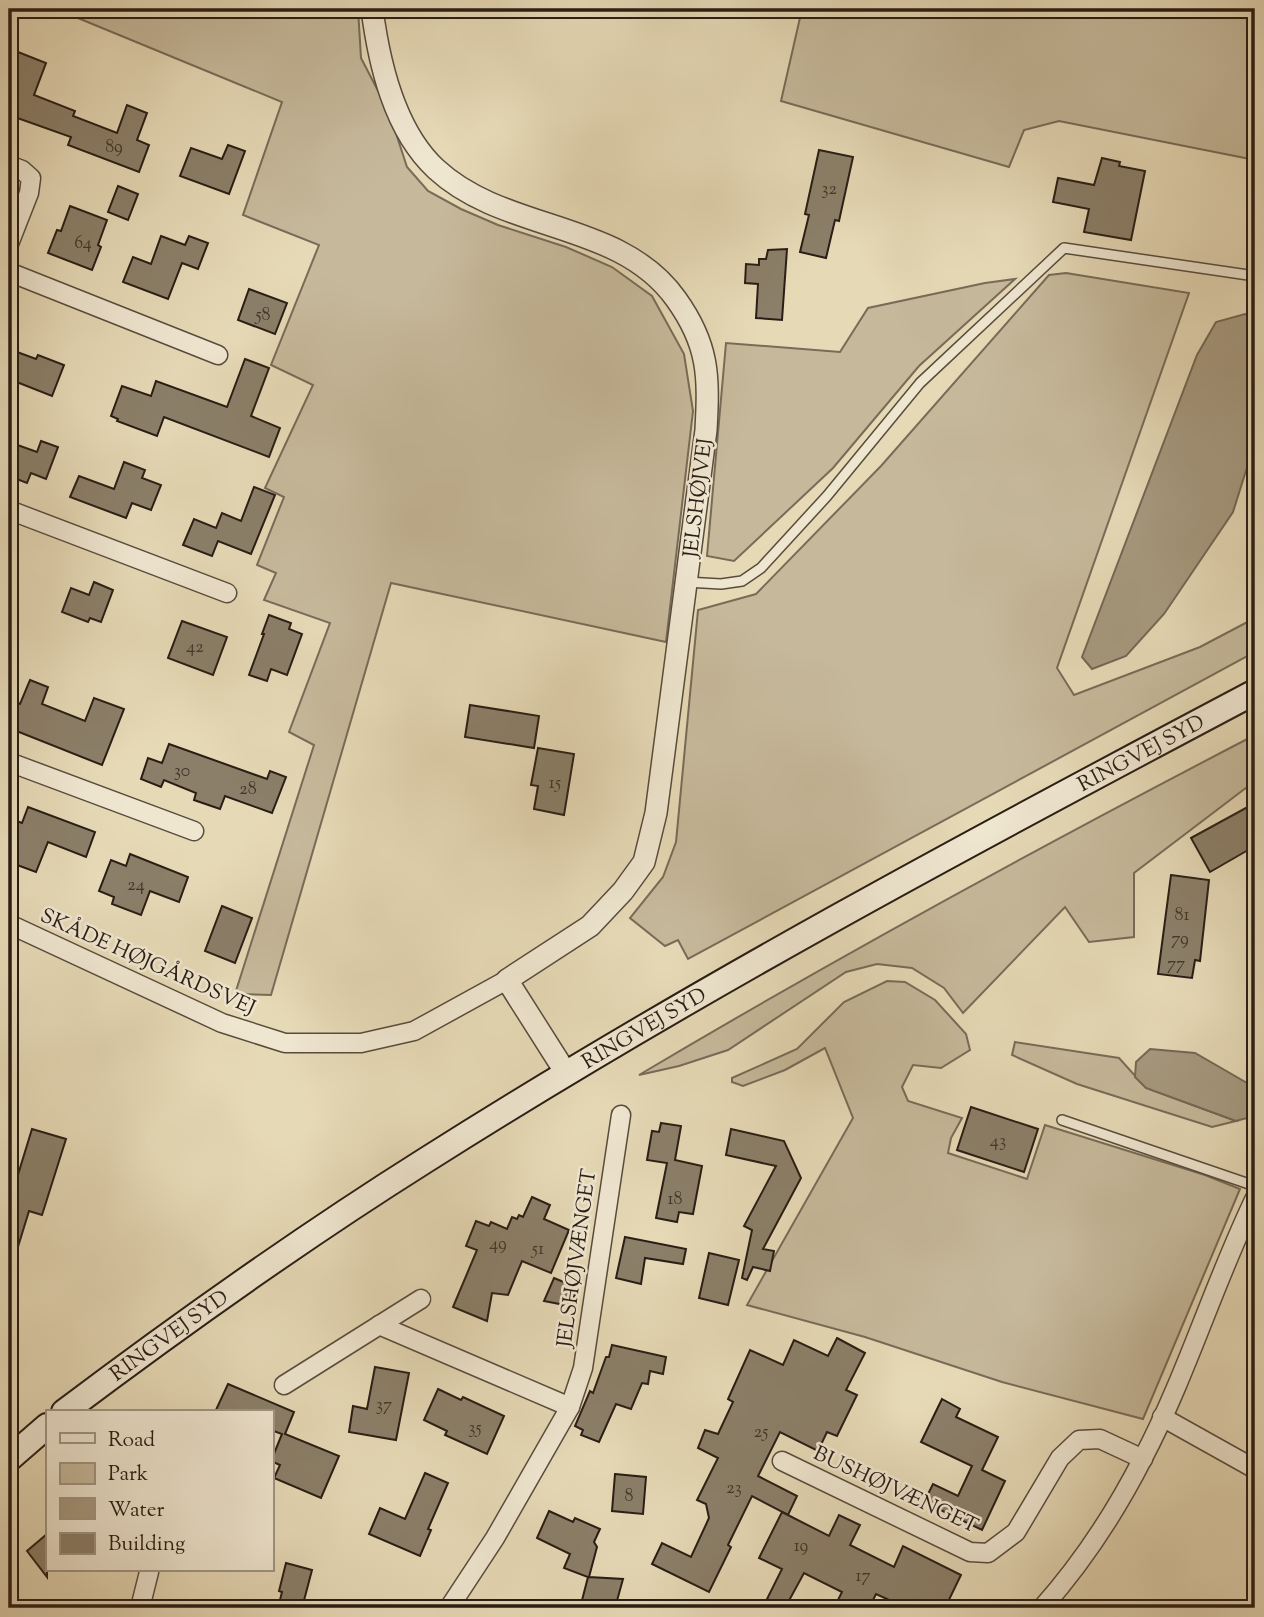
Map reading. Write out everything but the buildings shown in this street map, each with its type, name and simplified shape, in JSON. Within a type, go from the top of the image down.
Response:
[{"type":"main road","name":"RINGVEJ SYD","points":[[67,1410],[135,1358],[423,1161],[566,1073],[1021,816],[1255,692]]},
{"type":"main road","points":[[9,1459],[46,1427]]},
{"type":"street","name":"JELSHØJVEJ","points":[[372,9],[381,61],[394,102],[414,144],[436,170],[465,191],[497,207],[608,245],[638,260],[657,276],[686,313],[706,362],[706,430],[656,813],[644,862],[623,891],[590,926],[507,980]]},
{"type":"street","points":[[9,165],[22,170],[31,178],[29,192],[9,244]]},
{"type":"street","points":[[9,272],[218,355]]},
{"type":"street","points":[[9,510],[227,593]]},
{"type":"street","points":[[9,762],[194,831]]},
{"type":"street","name":"SKÅDE HØJGÅRDSVEJ","points":[[9,924],[222,1023],[285,1043],[361,1043],[414,1031],[507,980]]},
{"type":"street","points":[[507,980],[566,1073]]},
{"type":"street","name":"JELSHØJVÆNGET","points":[[449,1608],[495,1538],[570,1407],[583,1368],[621,1115]]},
{"type":"street","points":[[1042,1608],[1061,1587],[1106,1522],[1143,1459],[1255,1198]]},
{"type":"street","points":[[284,1385],[421,1299]]},
{"type":"street","points":[[379,1325],[570,1407]]},
{"type":"street","points":[[1162,1418],[1255,1469]]},
{"type":"street","name":"BUSHØJVÆNGET","points":[[782,1461],[970,1552],[988,1553],[1016,1532],[1060,1458],[1079,1440],[1100,1439],[1143,1459]]},
{"type":"street","points":[[140,1608],[149,1572]]},
{"type":"lane","points":[[686,582],[721,584],[742,581],[761,568],[827,496],[920,383],[1064,248],[1255,276]]},
{"type":"lane","points":[[1062,1119],[1255,1186]]},
{"type":"green space","points":[[56,9],[358,9],[361,58],[389,112],[407,167],[428,191],[498,225],[566,247],[612,267],[652,296],[684,354],[693,411],[666,642],[391,583],[271,995],[235,994],[314,745],[289,732],[330,623],[264,600],[276,573],[257,565],[284,497],[265,488],[313,385],[271,365],[319,245],[243,215],[282,102]]},
{"type":"green space","points":[[802,9],[1255,9],[1255,160],[1059,121],[1024,130],[1009,167],[781,101]]},
{"type":"green space","points":[[1066,273],[1189,293],[1057,668],[1074,695],[1200,647],[1255,618],[1255,652],[688,959],[678,940],[665,946],[630,918],[663,877],[676,842],[698,610],[756,594],[881,466],[1049,275]]},
{"type":"green space","points":[[1015,279],[919,366],[833,468],[734,561],[707,556],[726,343],[840,352],[868,308]]},
{"type":"green space","points":[[1255,735],[1255,781],[1134,873],[1134,937],[1089,942],[1065,907],[963,1013],[944,988],[912,968],[877,964],[846,972],[728,1050],[679,1066],[639,1075],[945,900]]},
{"type":"green space","points":[[887,981],[905,982],[935,1000],[966,1034],[970,1050],[941,1068],[913,1065],[902,1087],[908,1101],[962,1118],[951,1138],[948,1153],[1027,1179],[1045,1125],[1205,1175],[1240,1189],[1143,1419],[1002,1382],[865,1337],[747,1305],[853,1118],[825,1048],[785,1070],[743,1086],[732,1082],[732,1078],[797,1049],[844,1002]]},
{"type":"green space","points":[[1015,1042],[1119,1058],[1146,1088],[1236,1121],[1212,1127],[1077,1084],[1012,1055]]},
{"type":"water","points":[[1245,314],[1255,318],[1255,442],[1233,512],[1164,614],[1126,656],[1092,669],[1082,657],[1197,355],[1216,322]]},
{"type":"water","points":[[1150,1049],[1195,1053],[1254,1087],[1255,1108],[1251,1117],[1236,1121],[1146,1088],[1135,1077],[1136,1062]]}]
